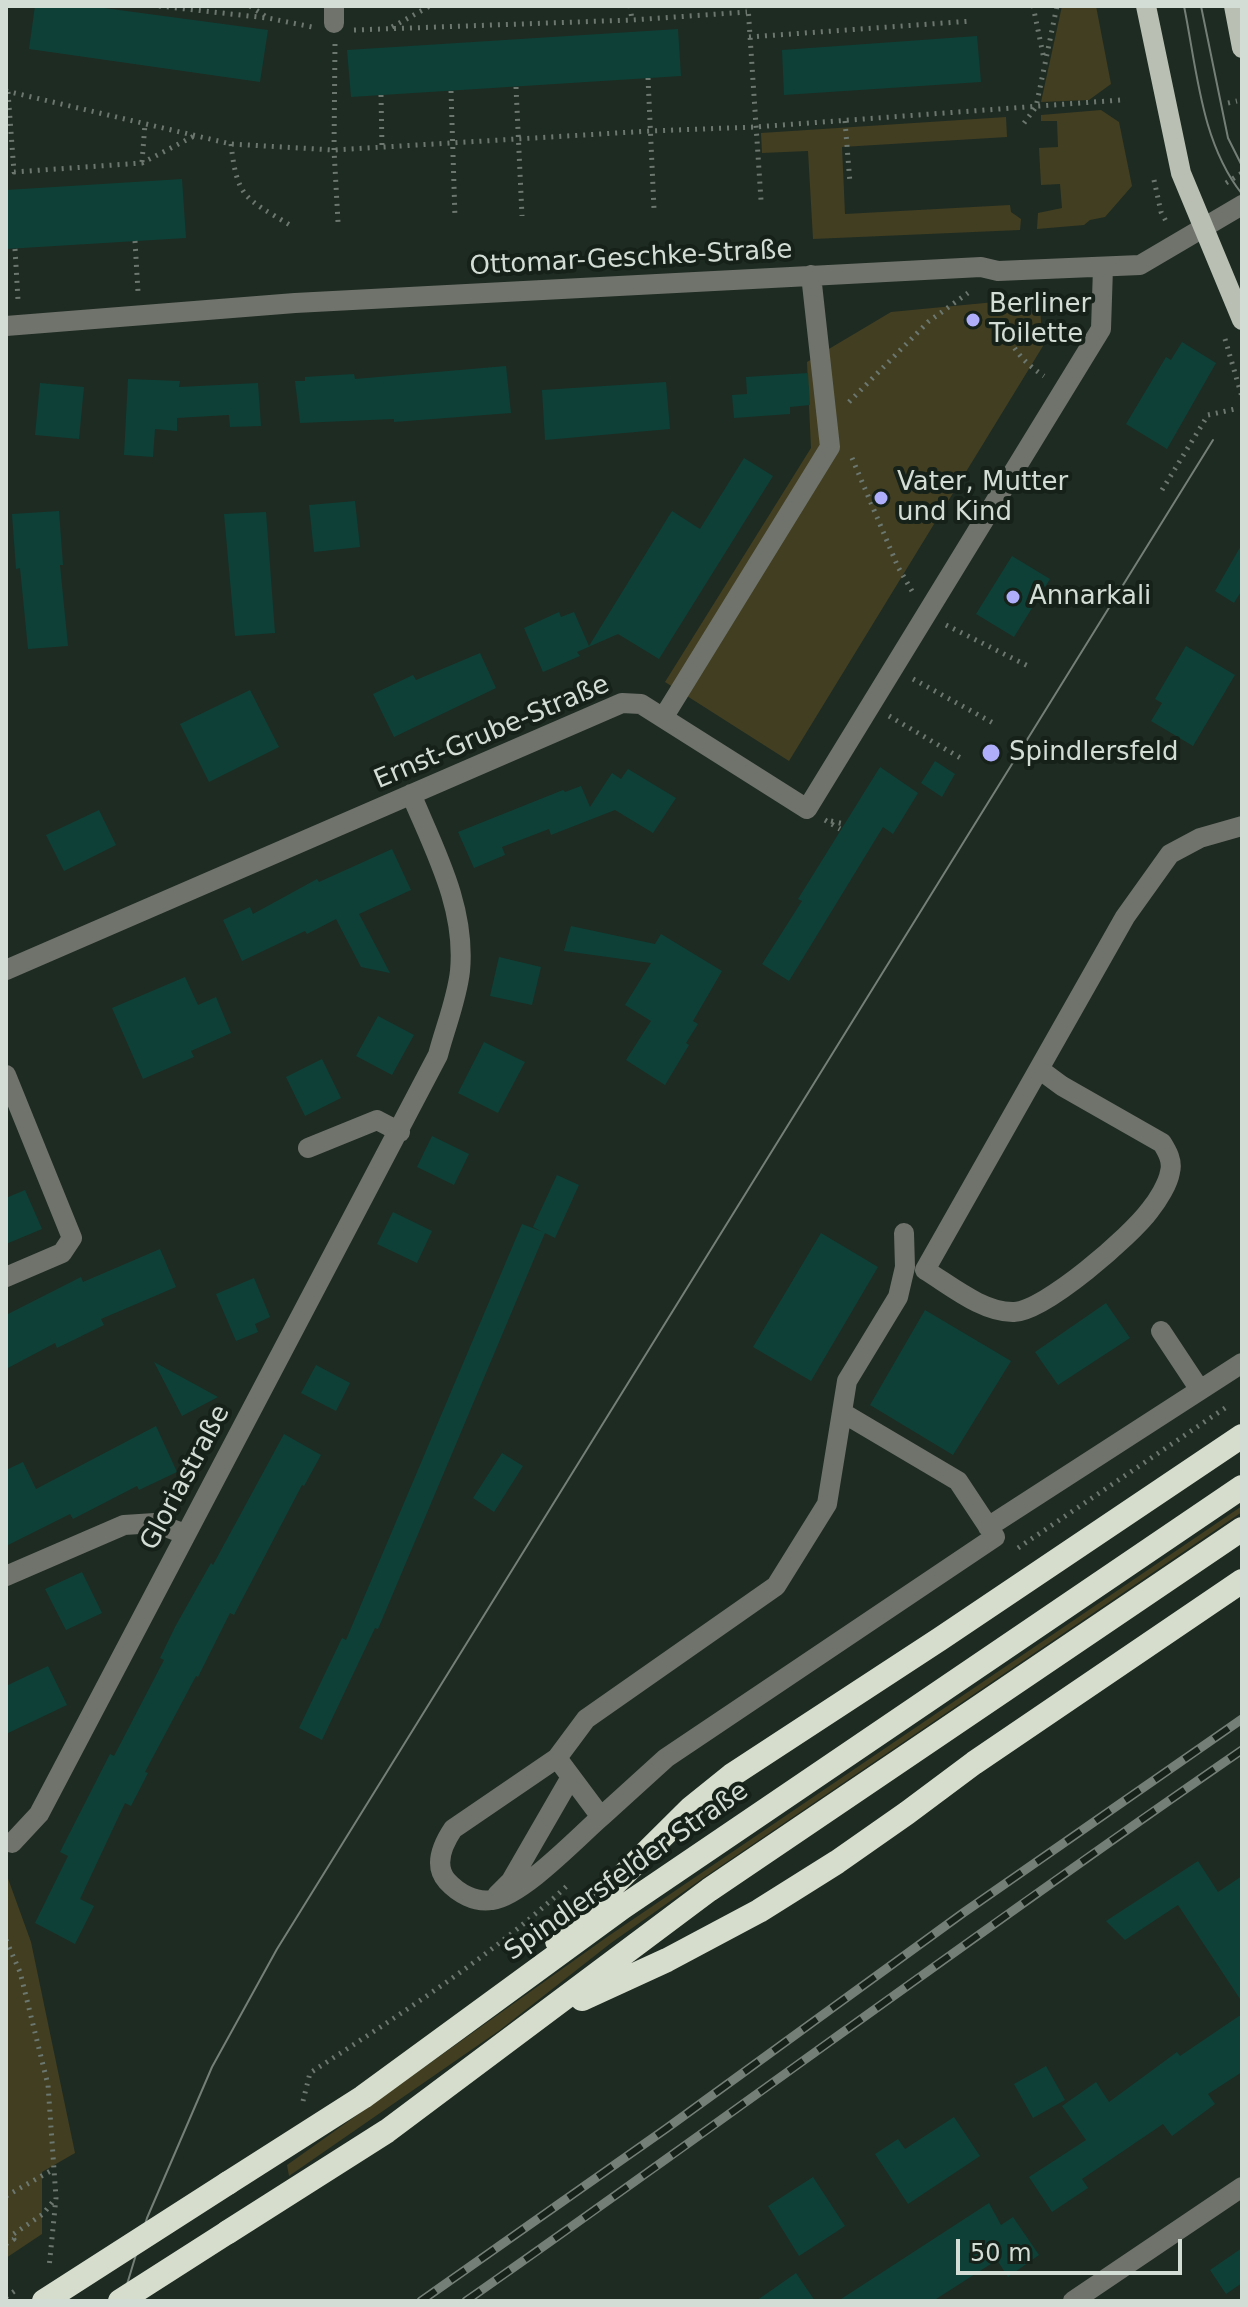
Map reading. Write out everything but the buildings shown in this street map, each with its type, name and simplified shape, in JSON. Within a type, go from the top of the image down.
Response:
[{"type":"highway","points":[[514,1986],[681,1818],[732,1775],[1242,1436]]},
{"type":"highway","name":"Spindlersfelder Straße","points":[[44,2301],[363,2097],[748,1821],[1242,1487]]},
{"type":"highway","points":[[120,2301],[387,2131],[709,1890],[1242,1529]]},
{"type":"highway","points":[[536,2021],[667,1960],[759,1911],[860,1846],[974,1763],[1242,1581]]},
{"type":"main road","points":[[1146,6],[1181,173],[1242,320]]},
{"type":"main road","points":[[1234,6],[1242,48]]},
{"type":"street","name":"Ottomar-Geschke-Straße","points":[[13,326],[310,302],[981,267],[998,271],[1140,265],[1242,205]]},
{"type":"street","name":"Ernst-Grube-Straße","points":[[6,970],[622,703],[641,704],[807,809],[1101,329],[1103,268]]},
{"type":"street","points":[[663,718],[830,447],[811,275]]},
{"type":"street","name":"Gloriastraße","points":[[12,1843],[39,1814],[438,1055],[460,972],[459,917],[411,794]]},
{"type":"street","points":[[1039,1069],[1062,1086],[1162,1143],[1169,1156],[1171,1170],[1150,1211],[1135,1226],[1057,1293],[1031,1308],[1012,1312],[984,1305],[925,1270],[1125,917],[1170,854],[1200,838],[1242,826]]},
{"type":"street","points":[[6,1075],[72,1238],[62,1253],[6,1277]]},
{"type":"street","points":[[308,1148],[377,1120],[400,1132]]},
{"type":"street","points":[[843,1413],[958,1481],[995,1537],[666,1758],[518,1889],[491,1900],[467,1897],[444,1879],[439,1861],[443,1845],[453,1829],[557,1758],[586,1719],[776,1586],[827,1504],[847,1381],[898,1297],[905,1267],[904,1233]]},
{"type":"street","points":[[1161,1331],[1200,1390]]},
{"type":"street","points":[[988,1527],[1242,1363]]},
{"type":"street","points":[[6,1576],[124,1525],[155,1523],[185,1534]]},
{"type":"street","points":[[557,1758],[601,1817]]},
{"type":"street","points":[[491,1900],[511,1881],[571,1777]]},
{"type":"street","points":[[1073,2301],[1242,2187]]},
{"type":"path","points":[[159,6],[268,18],[334,20],[390,29],[632,20],[748,9],[761,200]]},
{"type":"path","points":[[250,6],[268,18]]},
{"type":"path","points":[[390,29],[430,6]]},
{"type":"path","points":[[630,6],[632,20]]},
{"type":"path","points":[[1033,6],[1045,64]]},
{"type":"path","points":[[1024,123],[1036,107],[1057,6]]},
{"type":"path","points":[[334,20],[334,150],[338,222]]},
{"type":"path","points":[[749,37],[972,21]]},
{"type":"path","points":[[648,78],[654,209]]},
{"type":"path","points":[[516,87],[522,216]]},
{"type":"path","points":[[451,91],[455,218]]},
{"type":"path","points":[[195,135],[142,163],[14,172],[8,131],[7,92],[195,135],[231,144],[334,150],[755,127],[1121,100]]},
{"type":"path","points":[[381,95],[382,147]]},
{"type":"path","points":[[1228,103],[1237,101]]},
{"type":"path","points":[[845,121],[850,183]]},
{"type":"path","points":[[142,163],[145,124]]},
{"type":"path","points":[[231,144],[235,178],[250,202],[290,225]]},
{"type":"path","points":[[135,241],[139,317]]},
{"type":"path","points":[[13,326],[15,249]]},
{"type":"path","points":[[998,271],[1000,318],[1014,350],[1028,365],[1064,390]]},
{"type":"path","points":[[916,597],[898,567],[842,435],[828,423],[928,322],[998,271]]},
{"type":"path","points":[[1224,334],[1242,397]]},
{"type":"path","points":[[1162,490],[1208,415],[1235,409]]},
{"type":"path","points":[[959,632],[1028,666]]},
{"type":"path","points":[[894,669],[995,724]]},
{"type":"path","points":[[886,714],[964,760]]},
{"type":"path","points":[[826,821],[840,827]]},
{"type":"path","points":[[6,1940],[20,1972],[48,2085],[56,2198],[49,2271]]},
{"type":"path","points":[[6,2196],[54,2169]]},
{"type":"path","points":[[6,2244],[14,2239],[12,2235],[43,2214],[56,2198]]},
{"type":"shaded area","points":[[1062,6],[1096,6],[1111,84],[1089,100],[1041,102]]},
{"type":"shaded area","points":[[1101,110],[1119,122],[1132,186],[1105,217],[1090,220],[1084,225],[1037,229],[1038,213],[1062,208],[1060,184],[1041,185],[1039,148],[1058,147],[1057,121],[1041,121],[1041,115]]},
{"type":"shaded area","points":[[1006,117],[1007,137],[842,147],[845,214],[1010,205],[1011,212],[1021,219],[1020,230],[813,239],[808,151],[762,153],[761,133]]},
{"type":"shaded area","points":[[995,302],[1040,309],[1043,346],[789,761],[665,682],[811,448],[807,362],[891,312]]},
{"type":"shaded area","points":[[1242,1506],[1242,1512],[703,1878],[611,1943],[500,2030],[289,2176],[287,2165],[607,1937]]},
{"type":"shaded area","points":[[6,1873],[31,1942],[75,2153],[42,2172],[42,2234],[6,2258]]},
{"type":"tram line","points":[[1184,6],[1209,129],[1228,174],[1242,194]]},
{"type":"tram line","points":[[1201,6],[1228,138],[1242,166]]},
{"type":"tram line","points":[[122,2301],[147,2218],[212,2067],[277,1949],[1213,440]]},
{"type":"railway","points":[[421,2301],[667,2128],[963,1913],[1242,1719]]},
{"type":"railway","points":[[466,2301],[1242,1750]]},
{"type":"place","name":"Berliner Toilette","points":[[973,320]]},
{"type":"place","name":"Vater, Mutter und Kind","points":[[881,498]]},
{"type":"place","name":"Annarkali","points":[[1013,597]]},
{"type":"place","name":"Spindlersfeld","points":[[991,753]]}]
